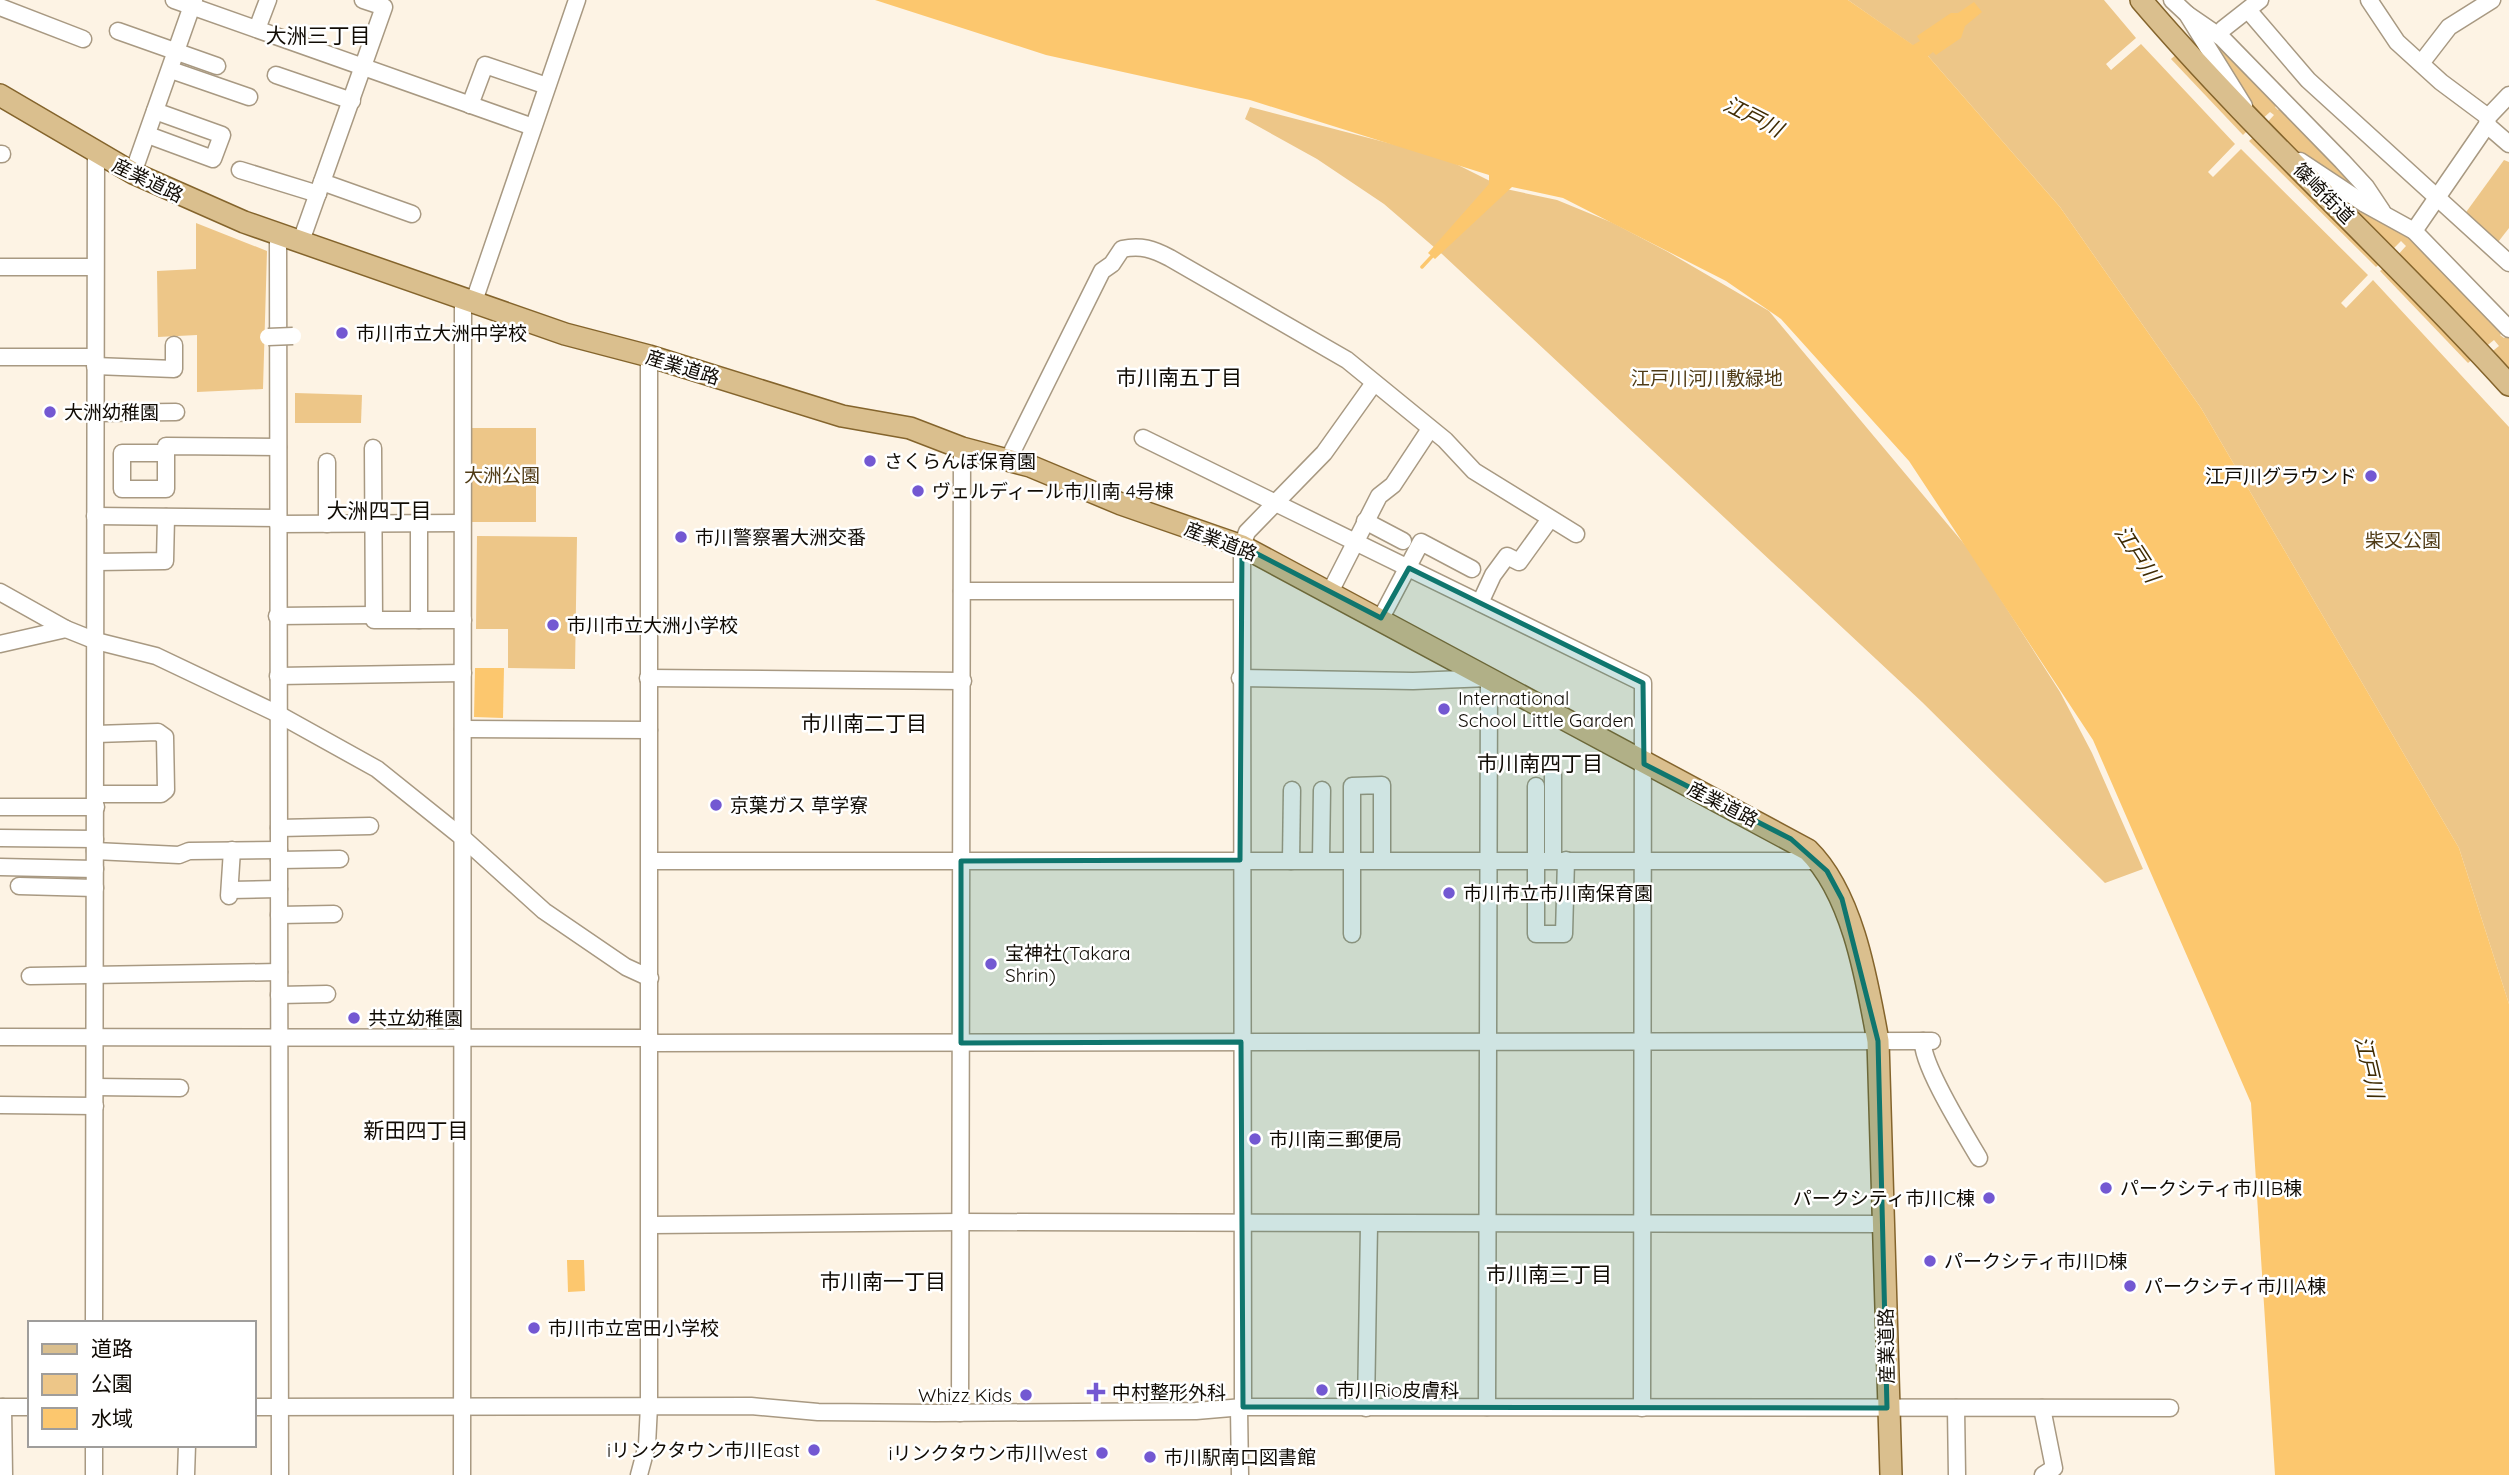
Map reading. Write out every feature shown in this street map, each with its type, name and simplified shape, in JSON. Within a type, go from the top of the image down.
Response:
[{"type":"main road","name":"篠崎街道","points":[[2141,0],[2246,115],[2460,331],[2509,385]]},
{"type":"main road","name":"産業道路","points":[[0,95],[96,153],[209,209],[565,334],[649,356],[842,416],[910,428],[962,448],[1008,460],[1242,546],[1381,618],[1644,764],[1791,839],[1819,861],[1842,899],[1869,995],[1878,1041],[1891,1475]]},
{"type":"street","points":[[2,0],[0,6],[83,39]]},
{"type":"street","points":[[174,0],[193,3],[257,29],[533,127]]},
{"type":"street","points":[[257,29],[268,0]]},
{"type":"street","points":[[300,241],[384,7],[363,0]]},
{"type":"street","points":[[462,1475],[462,523],[468,302],[577,0]]},
{"type":"street","points":[[2422,62],[2449,27],[2492,0]]},
{"type":"street","points":[[133,173],[193,3]]},
{"type":"street","points":[[2377,3],[2397,42],[2488,121],[2509,144]]},
{"type":"street","points":[[2180,5],[2214,61],[2234,86],[2246,115]]},
{"type":"street","points":[[2180,5],[2221,38],[2342,161],[2366,187],[2382,211]]},
{"type":"street","points":[[2223,29],[2254,5],[2308,80],[2509,263]]},
{"type":"street","points":[[118,31],[217,66]]},
{"type":"street","points":[[470,105],[485,65],[547,86]]},
{"type":"street","points":[[171,70],[249,97]]},
{"type":"street","points":[[276,75],[352,101]]},
{"type":"street","points":[[2414,231],[2488,121],[2509,95]]},
{"type":"street","points":[[148,135],[213,159],[222,135],[155,111]]},
{"type":"street","points":[[2282,152],[2414,231],[2509,329]]},
{"type":"street","points":[[94,1321],[96,153]]},
{"type":"street","points":[[240,170],[320,188],[412,214]]},
{"type":"street","points":[[278,234],[279,1475]]},
{"type":"street","points":[[1008,460],[1102,271],[1112,264],[1122,249],[1136,246],[1151,248],[1314,339],[1430,429],[1474,471],[1576,534]]},
{"type":"street","points":[[0,267],[94,267]]},
{"type":"street","points":[[268,337],[293,336]]},
{"type":"street","points":[[0,357],[95,361],[174,369],[174,345]]},
{"type":"street","points":[[639,1475],[647,1445],[649,1406],[651,1225],[649,356]]},
{"type":"street","points":[[1240,1475],[1242,546],[1247,532],[1324,453],[1374,383]]},
{"type":"street","points":[[95,413],[176,412]]},
{"type":"street","points":[[1330,592],[1379,496],[1393,485],[1430,429]]},
{"type":"street","points":[[1143,439],[1643,683],[1642,1408]]},
{"type":"street","points":[[166,453],[166,446],[278,447]]},
{"type":"street","points":[[373,448],[374,620],[463,620]]},
{"type":"street","points":[[960,1413],[962,448]]},
{"type":"street","points":[[327,462],[327,524]]},
{"type":"street","points":[[95,516],[327,524],[462,523]]},
{"type":"street","points":[[96,562],[165,561],[166,517]]},
{"type":"street","points":[[1480,603],[1493,575],[1507,556],[1519,562],[1550,519]]},
{"type":"street","points":[[1365,520],[1403,541]]},
{"type":"street","points":[[419,524],[419,620]]},
{"type":"street","points":[[1381,618],[1421,542],[1472,569]]},
{"type":"street","points":[[962,591],[1241,591]]},
{"type":"street","points":[[0,592],[66,629],[96,641],[156,656],[278,714],[377,769],[463,838],[544,911],[626,967],[650,978]]},
{"type":"street","points":[[277,616],[374,615]]},
{"type":"street","points":[[0,644],[66,629]]},
{"type":"street","points":[[278,676],[463,674]]},
{"type":"street","points":[[648,678],[962,681]]},
{"type":"street","points":[[1241,678],[1413,681],[1489,678],[1486,1407]]},
{"type":"street","points":[[463,729],[649,730]]},
{"type":"street","points":[[0,807],[161,794],[166,790],[165,737],[158,732],[96,734]]},
{"type":"street","points":[[1536,786],[1536,934],[1564,934],[1553,773]]},
{"type":"street","points":[[1352,934],[1352,786],[1382,785],[1382,860]]},
{"type":"street","points":[[1291,860],[1292,790]]},
{"type":"street","points":[[1321,860],[1322,790]]},
{"type":"street","points":[[279,828],[370,826]]},
{"type":"street","points":[[0,838],[179,855],[189,851],[232,850],[340,859]]},
{"type":"street","points":[[232,850],[229,893],[279,889]]},
{"type":"street","points":[[650,861],[1819,861]]},
{"type":"street","points":[[0,867],[95,869]]},
{"type":"street","points":[[19,886],[95,888]]},
{"type":"street","points":[[279,915],[334,914]]},
{"type":"street","points":[[30,976],[279,972]]},
{"type":"street","points":[[279,995],[327,994]]},
{"type":"street","points":[[0,1037],[461,1037],[961,1042],[1927,1041],[1922,1048],[1934,1077],[1979,1158]]},
{"type":"street","points":[[94,1087],[180,1088]]},
{"type":"street","points":[[0,1105],[94,1106]]},
{"type":"street","points":[[651,1225],[960,1222],[1884,1224]]},
{"type":"street","points":[[1366,1408],[1369,1224]]},
{"type":"street","points":[[256,1407],[649,1406],[960,1413],[1196,1411],[1241,1407],[2170,1408]]},
{"type":"street","points":[[4,1475],[2,1407],[28,1407]]},
{"type":"street","points":[[1956,1408],[1957,1475]]},
{"type":"street","points":[[2042,1408],[2054,1468],[2043,1475]]},
{"type":"street","points":[[94,1447],[94,1475]]},
{"type":"street","points":[[186,1475],[187,1447]]},
{"type":"highlighted area","points":[[1242,546],[1381,618],[1409,568],[1643,683],[1644,764],[1791,839],[1827,871],[1842,899],[1878,1041],[1887,1408],[1243,1407],[1241,1042],[961,1043],[961,861],[1240,860]]},
{"type":"green space","name":"柴又公園","points":[[1848,0],[2104,0],[2136,38],[2106,64],[2111,70],[2141,44],[2235,144],[2208,172],[2213,177],[2241,149],[2368,275],[2341,303],[2346,308],[2373,280],[2509,427],[2509,1004],[2459,848],[2201,408],[2060,207],[1928,56]]},
{"type":"green space","points":[[2196,24],[2217,38],[2279,103],[2275,107],[2278,110],[2282,107],[2354,178],[2367,202],[2264,126],[2274,115],[2270,112],[2260,121]]},
{"type":"green space","points":[[2177,54],[2250,128],[2243,135],[2171,59]]},
{"type":"green space","name":"江戸川河川敷緑地","points":[[1250,107],[1442,157],[1506,189],[1557,200],[1613,223],[1769,311],[1970,551],[2060,692],[2092,753],[2143,869],[2105,883],[1922,702],[1442,254],[1384,204],[1317,159],[1245,119]]},
{"type":"green space","points":[[2256,135],[2383,261],[2376,267],[2249,141]]},
{"type":"green space","points":[[2504,160],[2509,162],[2509,228],[2495,246],[2464,215]]},
{"type":"green space","points":[[2309,171],[2398,225],[2504,331],[2500,335],[2504,338],[2509,334],[2509,376],[2489,354],[2499,346],[2494,340],[2484,348],[2396,257],[2406,246],[2401,241],[2390,252]]},
{"type":"green space","points":[[196,223],[267,251],[263,389],[197,392],[197,335],[158,337],[157,271],[196,269]]},
{"type":"green space","points":[[2387,265],[2475,357],[2468,363],[2380,271]]},
{"type":"green space","points":[[295,393],[362,395],[361,423],[295,423]]},
{"type":"green space","name":"大洲公園","points":[[468,428],[536,428],[536,522],[467,522]]},
{"type":"green space","points":[[477,536],[577,537],[575,669],[508,668],[508,629],[476,629]]},
{"type":"water","name":"江戸川","points":[[875,0],[1848,0],[1913,45],[1920,41],[1917,36],[1951,13],[1958,13],[1974,2],[1982,12],[1965,26],[1961,38],[1936,55],[1933,52],[1928,56],[2060,207],[2201,408],[2459,848],[2509,1004],[2509,1475],[2275,1475],[2251,1103],[2093,740],[1909,461],[1781,319],[1726,281],[1563,198],[1512,187],[1435,259],[1428,253],[1489,184],[1489,175],[1250,100],[1046,55]]},
{"type":"water","points":[[475,668],[504,668],[503,718],[474,717]]},
{"type":"water","points":[[567,1260],[584,1260],[585,1291],[568,1292]]},
{"type":"waterway","points":[[1422,267],[1435,253]]},
{"type":"place","name":"市川市立大洲中学校","points":[[342,333]]},
{"type":"place","name":"大洲幼稚園","points":[[50,412]]},
{"type":"place","name":"さくらんぼ保育園","points":[[870,461]]},
{"type":"place","name":"江戸川グラウンド","points":[[2371,476]]},
{"type":"place","name":"ヴェルディール市川南 4号棟","points":[[918,491]]},
{"type":"place","name":"市川警察署大洲交番","points":[[681,537]]},
{"type":"place","name":"市川市立大洲小学校","points":[[553,625]]},
{"type":"place","name":"International School Little Garden","points":[[1444,709]]},
{"type":"place","name":"京葉ガス 草学寮","points":[[716,805]]},
{"type":"place","name":"市川市立市川南保育園","points":[[1449,893]]},
{"type":"place","name":"宝神社(Takara Shrin)","points":[[991,964]]},
{"type":"place","name":"共立幼稚園","points":[[354,1018]]},
{"type":"place","name":"市川南三郵便局","points":[[1255,1139]]},
{"type":"place","name":"パークシティ市川B棟","points":[[2106,1188]]},
{"type":"place","name":"パークシティ市川C棟","points":[[1989,1198]]},
{"type":"place","name":"パークシティ市川D棟","points":[[1930,1261]]},
{"type":"place","name":"パークシティ市川A棟","points":[[2130,1286]]},
{"type":"place","name":"市川市立宮田小学校","points":[[534,1328]]},
{"type":"place","name":"市川Rio皮膚科","points":[[1322,1390]]},
{"type":"place","name":"中村整形外科","points":[[1096,1392]]},
{"type":"place","name":"Whizz Kids","points":[[1026,1395]]},
{"type":"place","name":"iリンクタウン市川East","points":[[814,1450]]},
{"type":"place","name":"iリンクタウン市川West","points":[[1102,1453]]},
{"type":"place","name":"市川駅南口図書館","points":[[1150,1457]]},
{"type":"district","name":"大洲三丁目","points":[[318,36]]},
{"type":"district","name":"市川南五丁目","points":[[1179,378]]},
{"type":"district","name":"大洲四丁目","points":[[379,511]]},
{"type":"district","name":"市川南二丁目","points":[[864,724]]},
{"type":"district","name":"市川南四丁目","points":[[1540,764]]},
{"type":"district","name":"新田四丁目","points":[[416,1131]]},
{"type":"district","name":"市川南三丁目","points":[[1549,1275]]},
{"type":"district","name":"市川南一丁目","points":[[883,1282]]}]
